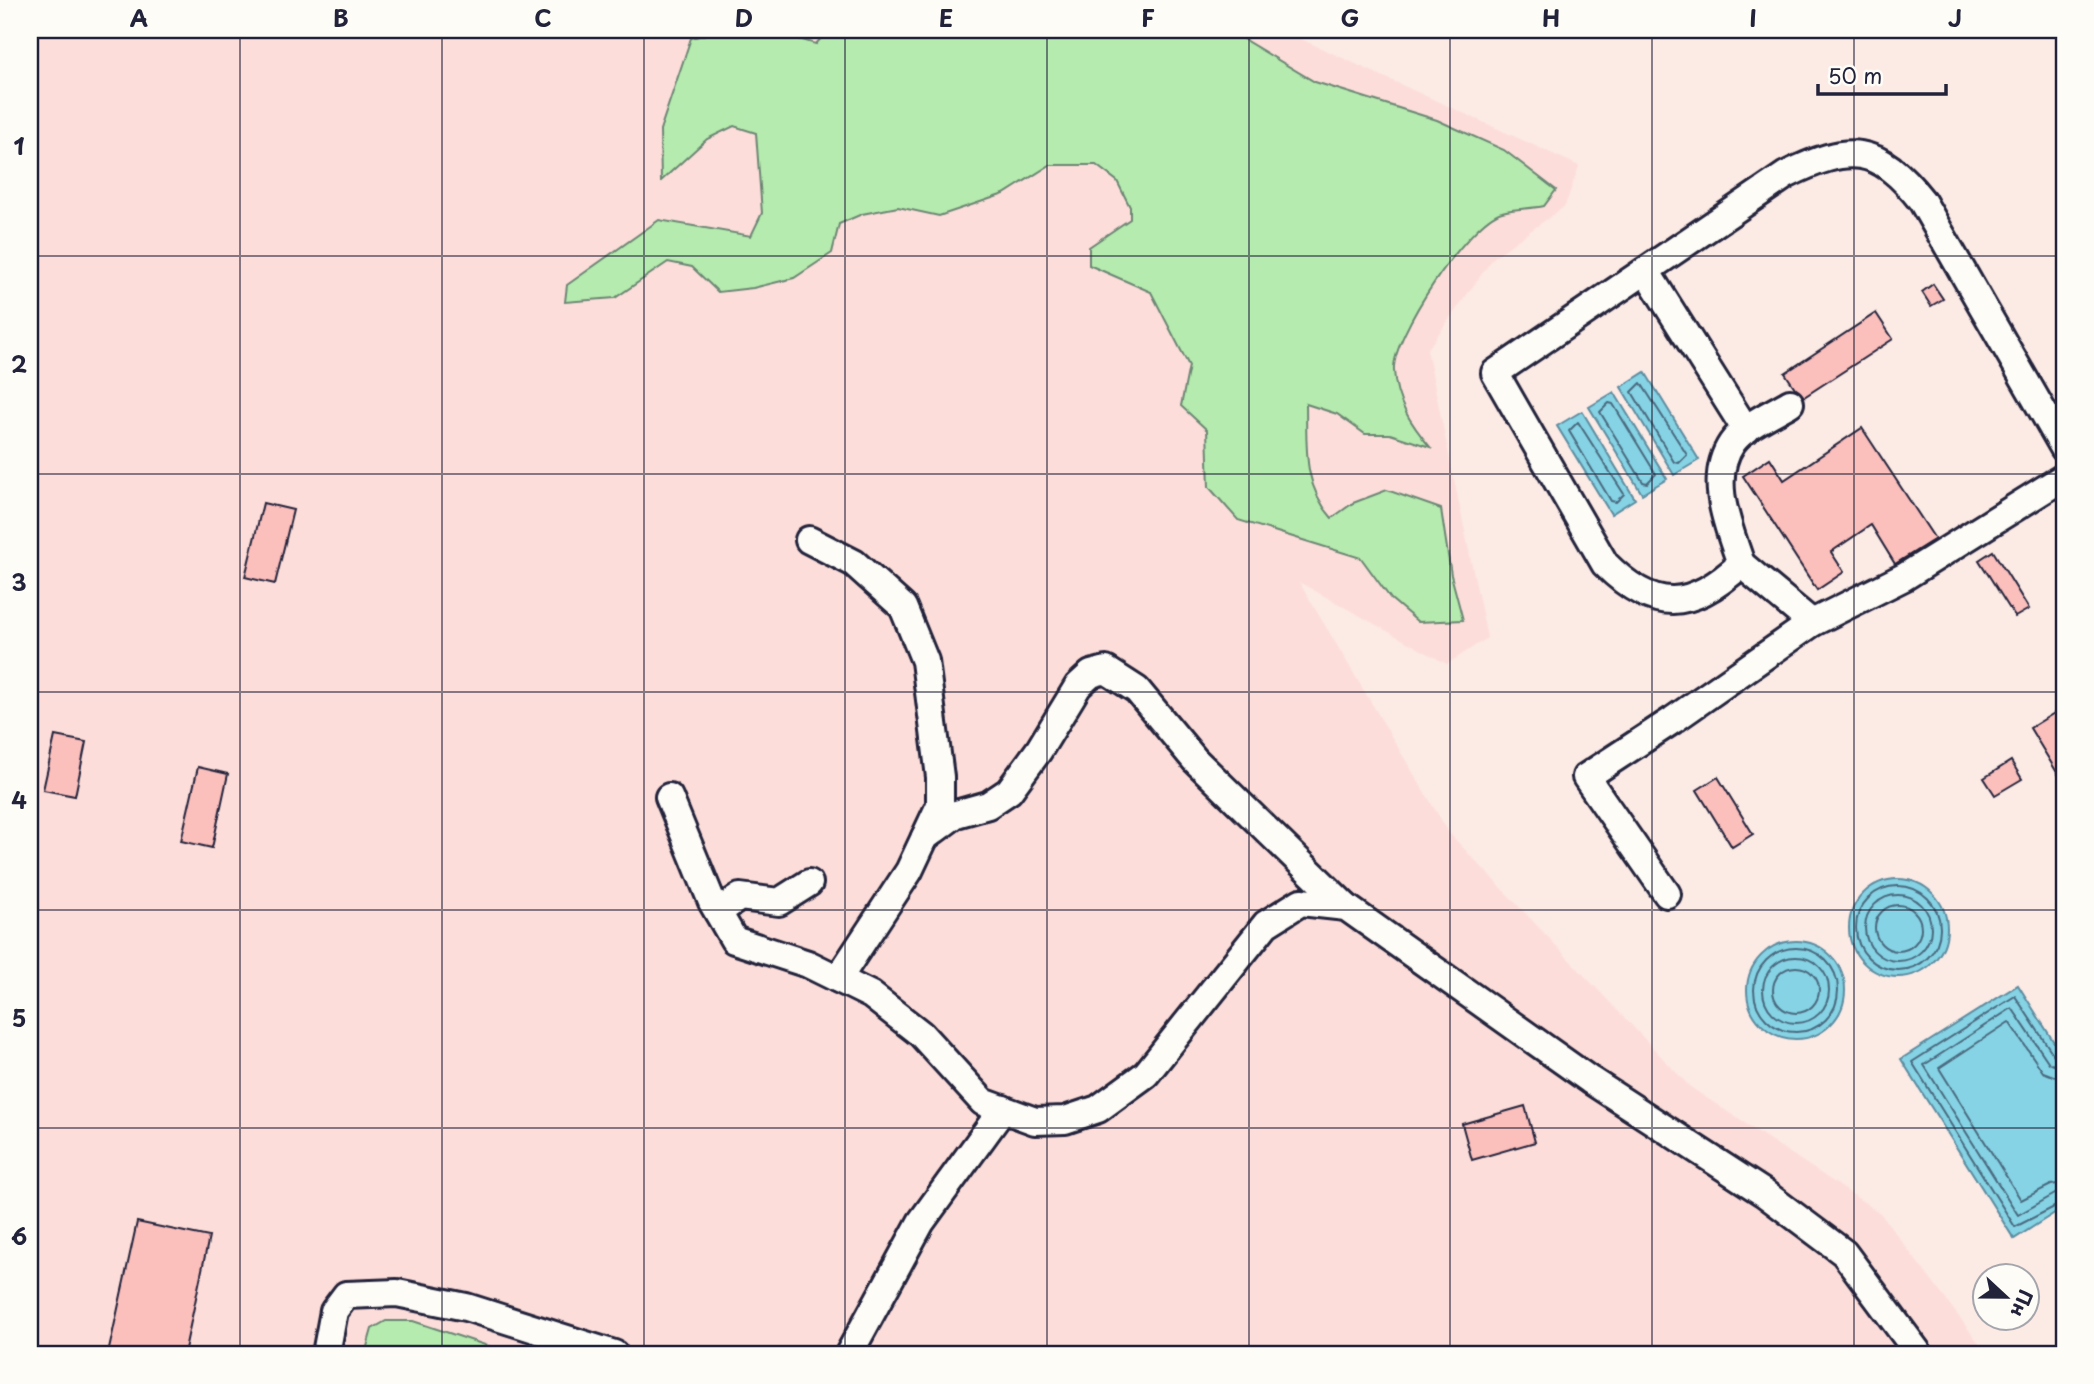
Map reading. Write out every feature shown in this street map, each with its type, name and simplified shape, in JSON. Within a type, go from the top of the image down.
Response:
[{"type":"lane","points":[[1741,564],[1716,588],[1689,598],[1658,600],[1627,586],[1605,564],[1495,373],[1786,175],[1810,163],[1833,155],[1860,154],[1884,162],[1904,179],[1922,201],[2064,448]]},
{"type":"lane","points":[[1646,271],[1746,430]]},
{"type":"lane","points":[[1790,403],[1746,430],[1732,443],[1720,478],[1722,501],[1741,564],[1812,623]]},
{"type":"lane","points":[[1667,894],[1586,777],[1812,623],[1904,577],[2064,477]]},
{"type":"lane","points":[[808,540],[854,563],[903,607],[925,661],[940,777],[940,805],[909,871],[838,979]]},
{"type":"lane","points":[[925,837],[956,814],[988,805],[1009,791],[1039,750],[1078,686],[1091,674],[1106,670],[1137,690],[1195,760],[1346,907],[1590,1080],[1764,1193],[1844,1253],[1919,1354]]},
{"type":"lane","points":[[669,797],[734,940],[808,964],[871,995],[911,1026],[983,1102],[1035,1121],[1065,1120],[1098,1110],[1146,1074],[1266,924],[1301,901],[1346,907]]},
{"type":"lane","points":[[719,912],[740,897],[779,902],[809,883]]},
{"type":"lane","points":[[849,1354],[921,1222],[1003,1109]]},
{"type":"lane","points":[[326,1354],[334,1311],[346,1295],[397,1293],[466,1307],[614,1354]]},
{"type":"shaded area","points":[[30,30],[1281,30],[1579,166],[1565,206],[1494,257],[1427,350],[1487,638],[1447,664],[1299,582],[1449,833],[1690,1087],[1880,1213],[1987,1354],[30,1354]]},
{"type":"green space","points":[[724,30],[769,30],[816,44],[828,30],[1228,30],[1315,82],[1437,120],[1504,150],[1556,190],[1544,206],[1502,212],[1488,220],[1471,236],[1434,282],[1405,333],[1396,355],[1395,382],[1406,412],[1430,447],[1390,434],[1365,434],[1337,414],[1306,404],[1307,450],[1311,478],[1315,492],[1332,518],[1353,503],[1387,490],[1441,509],[1451,575],[1463,620],[1418,622],[1391,599],[1361,558],[1238,520],[1209,487],[1207,430],[1181,406],[1189,366],[1151,292],[1089,265],[1089,247],[1130,219],[1130,207],[1117,181],[1096,165],[1050,165],[1004,194],[939,216],[898,207],[862,214],[839,224],[832,253],[794,278],[753,288],[718,292],[692,267],[668,262],[615,298],[565,302],[567,285],[659,220],[751,236],[762,213],[756,133],[734,126],[707,139],[661,181],[660,130],[691,38]]},
{"type":"green space","points":[[386,1321],[413,1321],[512,1354],[365,1354],[372,1329]]},
{"type":"water","points":[[1645,372],[1699,460],[1674,475],[1621,387]]},
{"type":"water","points":[[1614,392],[1667,479],[1642,494],[1589,407]]},
{"type":"water","points":[[1582,411],[1635,499],[1611,514],[1557,426]]},
{"type":"water","points":[[1898,879],[1917,883],[1933,893],[1943,909],[1947,928],[1943,947],[1933,963],[1917,973],[1898,977],[1879,973],[1863,963],[1853,947],[1849,928],[1853,909],[1863,893],[1879,883]]},
{"type":"water","points":[[1796,941],[1815,945],[1831,955],[1841,971],[1845,990],[1841,1009],[1831,1025],[1815,1035],[1796,1039],[1777,1035],[1761,1025],[1751,1009],[1747,990],[1751,971],[1761,955],[1777,945]]},
{"type":"water","points":[[2018,985],[2064,1058],[2064,1207],[2014,1239],[1901,1059]]},
{"type":"building","points":[[1933,284],[1943,299],[1931,306],[1922,292]]},
{"type":"building","points":[[1876,313],[1893,339],[1804,397],[1785,373]]},
{"type":"building","points":[[1862,428],[1935,539],[1895,564],[1871,525],[1831,552],[1844,572],[1817,590],[1743,476],[1770,458],[1784,480]]},
{"type":"building","points":[[263,503],[293,510],[275,584],[245,577]]},
{"type":"building","points":[[1993,551],[2029,609],[2015,617],[1979,560]]},
{"type":"building","points":[[2064,707],[2064,784],[2030,728]]},
{"type":"building","points":[[55,736],[86,742],[75,796],[43,790]]},
{"type":"building","points":[[2011,761],[2022,779],[1995,795],[1984,778]]},
{"type":"building","points":[[198,767],[228,774],[212,848],[181,841]]},
{"type":"building","points":[[1718,777],[1753,834],[1732,847],[1697,790]]},
{"type":"building","points":[[1525,1106],[1535,1142],[1472,1160],[1462,1124]]},
{"type":"building","points":[[137,1222],[209,1237],[184,1354],[108,1354]]}]
